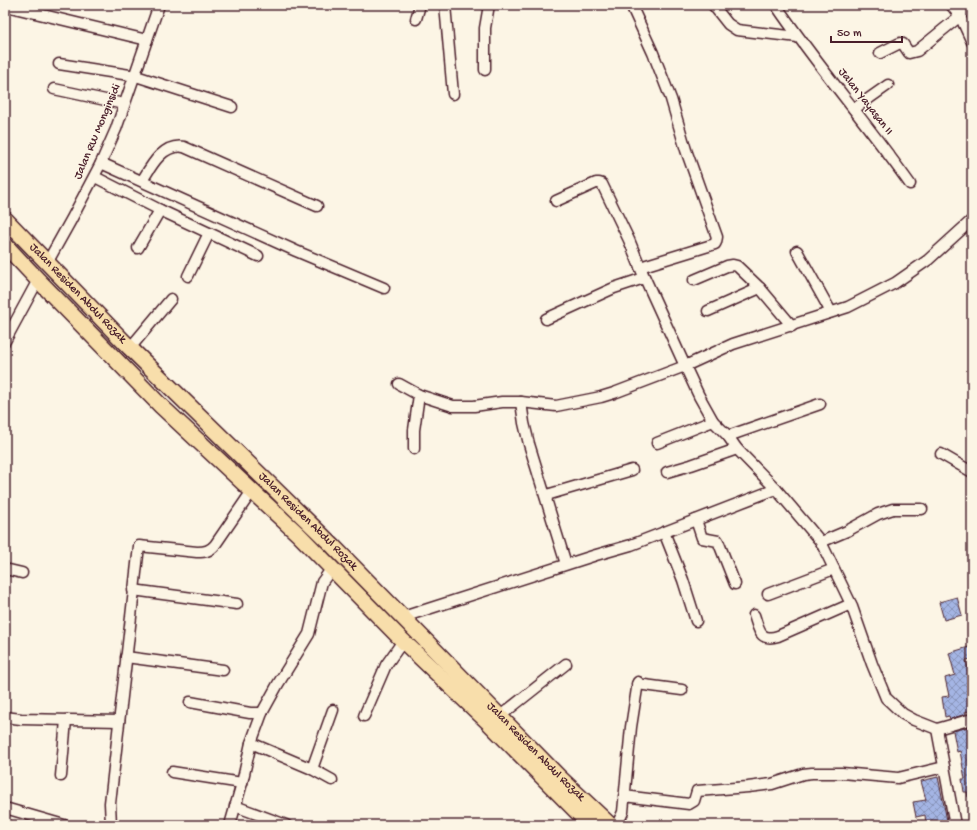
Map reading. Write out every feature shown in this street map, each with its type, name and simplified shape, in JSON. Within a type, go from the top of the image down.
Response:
[{"type":"highway","name":"Jalan Residen Abdul Rozak","points":[[5,219],[130,348],[334,547],[403,617],[590,825]]},
{"type":"highway","name":"Jalan Residen Abdul Rozak","points":[[5,245],[161,406],[299,534],[403,641],[494,718],[610,825]]},
{"type":"street","name":"Jalan RW Monginsidi","points":[[47,263],[95,177],[124,104],[138,77],[147,40],[159,5]]},
{"type":"street","points":[[416,19],[420,5]]},
{"type":"street","points":[[445,5],[453,94]]},
{"type":"street","points":[[485,70],[485,28],[489,5]]},
{"type":"street","points":[[546,319],[614,288],[642,272],[715,244],[716,242],[717,237],[686,150],[672,99],[631,5]]},
{"type":"street","points":[[713,5],[728,24],[737,30],[798,38]]},
{"type":"street","name":"Jalan Yayasan II","points":[[776,5],[798,38],[887,152],[910,184]]},
{"type":"street","points":[[951,5],[960,16],[972,42]]},
{"type":"street","points":[[880,53],[902,43],[908,53],[917,51],[960,16],[970,5]]},
{"type":"street","points":[[6,6],[147,40]]},
{"type":"street","points":[[59,64],[138,77],[232,107]]},
{"type":"street","points":[[854,109],[888,84]]},
{"type":"street","points":[[54,89],[124,104]]},
{"type":"street","points":[[142,181],[161,155],[169,149],[179,146],[317,206]]},
{"type":"street","points":[[101,163],[296,251],[384,288]]},
{"type":"street","points":[[95,177],[160,210],[258,256]]},
{"type":"street","points":[[556,201],[596,183],[601,183],[629,240],[642,272],[699,396],[714,421],[728,436],[737,449],[776,489],[821,542],[851,604],[872,664],[886,698],[902,714],[937,729],[972,719]]},
{"type":"street","points":[[138,248],[160,210]]},
{"type":"street","points":[[399,384],[420,395],[453,406],[462,407],[502,402],[521,402],[556,406],[601,397],[630,388],[685,366],[733,344],[848,307],[913,272],[972,220]]},
{"type":"street","points":[[188,276],[209,233]]},
{"type":"street","points":[[797,251],[831,312]]},
{"type":"street","points":[[694,280],[727,266],[735,265],[760,288],[792,326]]},
{"type":"street","points":[[5,341],[38,280]]},
{"type":"street","points":[[708,311],[760,288]]},
{"type":"street","points":[[130,348],[171,299]]},
{"type":"street","points":[[414,449],[414,430],[420,395]]},
{"type":"street","points":[[521,402],[529,444],[547,498],[566,564]]},
{"type":"street","points":[[728,436],[820,404]]},
{"type":"street","points":[[657,443],[714,421]]},
{"type":"street","points":[[667,472],[737,449]]},
{"type":"street","points":[[941,454],[972,472]]},
{"type":"street","points":[[547,498],[550,494],[632,470]]},
{"type":"street","points":[[403,617],[631,544],[776,489]]},
{"type":"street","points":[[111,825],[110,803],[139,546],[197,552],[210,550],[252,491]]},
{"type":"street","points":[[821,542],[847,531],[878,514],[893,509],[922,509]]},
{"type":"street","points":[[696,520],[702,538],[718,541],[735,584]]},
{"type":"street","points":[[664,532],[683,580],[696,621]]},
{"type":"street","points":[[230,825],[242,783],[251,743],[262,713],[309,634],[322,582],[332,568]]},
{"type":"street","points":[[5,569],[22,573]]},
{"type":"street","points":[[768,594],[834,569]]},
{"type":"street","points":[[133,590],[237,604]]},
{"type":"street","points":[[754,615],[761,634],[764,637],[770,638],[778,636],[851,604]]},
{"type":"street","points":[[364,716],[386,665],[403,641]]},
{"type":"street","points":[[126,657],[223,670]]},
{"type":"street","points":[[494,718],[566,664]]},
{"type":"street","points":[[617,825],[623,812],[631,727],[637,683],[682,690]]},
{"type":"street","points":[[190,702],[250,713],[262,713]]},
{"type":"street","points":[[312,769],[333,710]]},
{"type":"street","points":[[5,717],[21,719],[119,721]]},
{"type":"street","points":[[60,776],[66,720]]},
{"type":"street","points":[[937,729],[955,825]]},
{"type":"street","points":[[251,743],[312,769],[332,780]]},
{"type":"street","points":[[624,796],[689,804],[694,801],[698,791],[772,784],[803,774],[842,773],[898,778],[944,767]]},
{"type":"street","points":[[172,772],[242,783]]},
{"type":"street","points":[[236,806],[286,825]]},
{"type":"street","points":[[5,808],[51,824],[64,825]]},
{"type":"building","points":[[957,597],[962,615],[944,620],[939,602]]},
{"type":"building","points":[[972,646],[972,659],[966,660],[972,685],[972,710],[965,712],[966,714],[950,719],[949,716],[945,717],[942,697],[949,696],[945,678],[955,675],[949,653]]},
{"type":"building","points":[[969,727],[972,740],[972,796],[968,797],[967,792],[964,792],[962,779],[965,779],[960,751],[957,752],[953,731]]},
{"type":"building","points":[[938,777],[948,825],[926,825],[925,815],[916,817],[913,802],[926,800],[921,781]]}]
